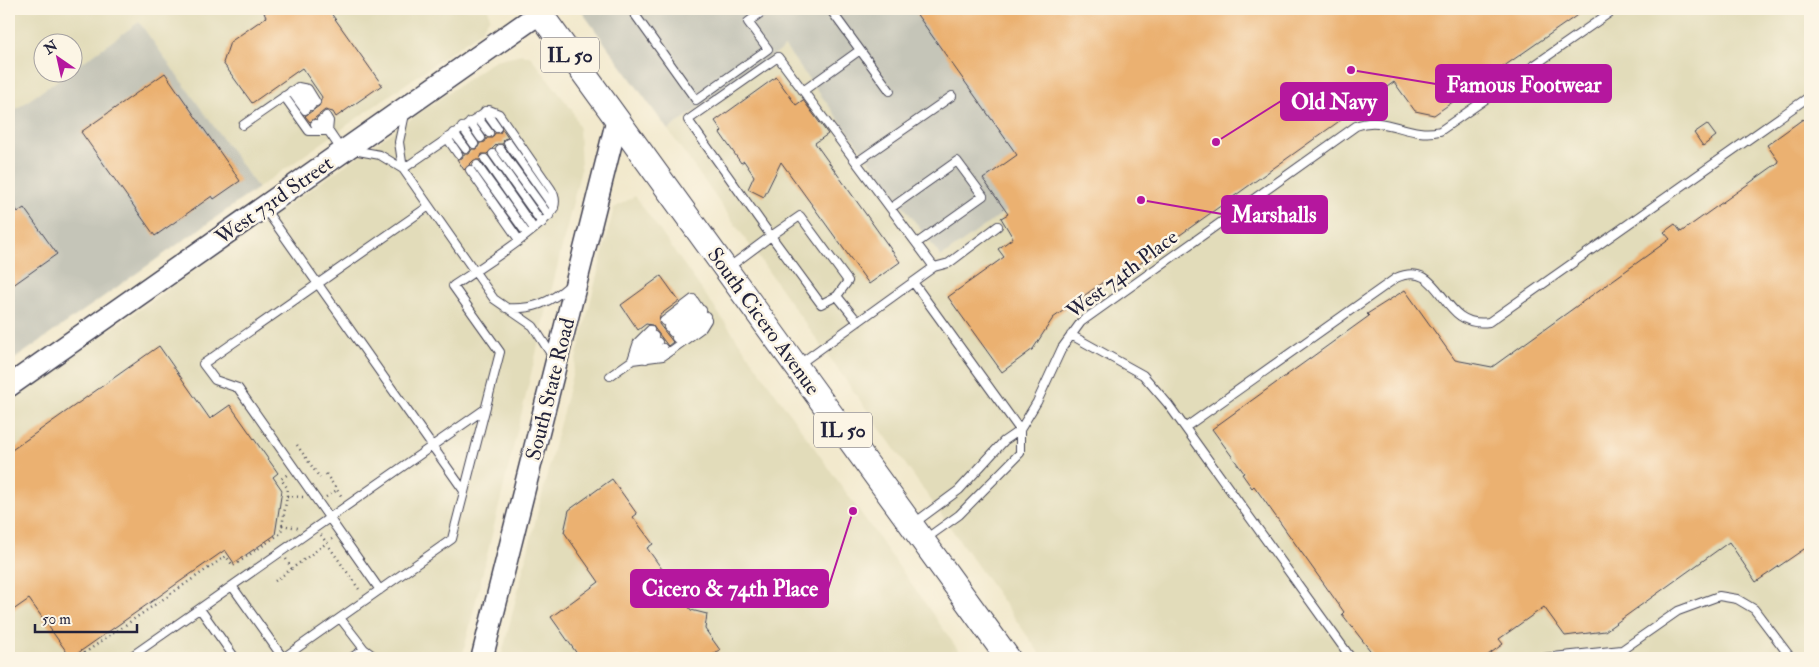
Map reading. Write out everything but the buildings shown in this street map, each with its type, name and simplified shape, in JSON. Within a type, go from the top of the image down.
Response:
[{"type":"main road","name":"South Cicero Avenue","points":[[538,11],[1008,658]]},
{"type":"street","name":"West 73rd Street","points":[[9,386],[410,104],[538,11]]},
{"type":"street","name":"South State Road","points":[[482,658],[617,120]]},
{"type":"lane","points":[[631,9],[696,100],[768,49],[748,22],[766,9]]},
{"type":"lane","points":[[830,9],[890,91]]},
{"type":"lane","name":"West 74th Place","points":[[917,533],[1004,441],[1020,430],[1071,334],[1081,322],[1356,126],[1366,122],[1376,122],[1420,134],[1440,131],[1614,9]]},
{"type":"lane","points":[[803,91],[860,50]]},
{"type":"lane","points":[[726,270],[771,236],[800,216],[848,281],[837,296],[821,304],[771,236],[688,120],[778,57],[934,266]]},
{"type":"lane","points":[[243,125],[295,89],[308,89],[311,106],[295,89]]},
{"type":"lane","points":[[284,96],[309,131],[321,123],[345,150],[380,155],[403,169],[494,299],[504,308],[533,326],[556,363]]},
{"type":"lane","points":[[857,162],[952,96]]},
{"type":"lane","points":[[1186,426],[1396,278],[1406,274],[1416,274],[1427,279],[1437,289],[1456,315],[1477,324],[1488,322],[1810,96]]},
{"type":"lane","points":[[403,169],[400,130],[403,118],[410,104]]},
{"type":"lane","points":[[232,586],[283,658],[452,539],[500,352],[454,286],[542,223],[554,208],[555,199],[551,188],[499,114],[489,110],[454,132],[403,169]]},
{"type":"lane","points":[[485,111],[497,128]]},
{"type":"lane","points":[[473,119],[489,133]]},
{"type":"lane","points":[[473,119],[482,138]]},
{"type":"lane","points":[[462,127],[474,144]]},
{"type":"lane","points":[[454,132],[466,149]]},
{"type":"lane","points":[[446,138],[458,154]]},
{"type":"lane","points":[[508,143],[554,208]]},
{"type":"lane","points":[[500,149],[549,216]]},
{"type":"lane","points":[[493,154],[542,223]]},
{"type":"lane","points":[[485,159],[534,229]]},
{"type":"lane","points":[[891,208],[957,161],[983,196],[917,243]]},
{"type":"lane","points":[[477,165],[527,234]]},
{"type":"lane","points":[[470,170],[519,240]]},
{"type":"lane","points":[[380,590],[238,388],[215,380],[204,364],[429,206]]},
{"type":"lane","points":[[263,207],[464,491]]},
{"type":"lane","points":[[796,366],[934,266],[949,263],[998,226]]},
{"type":"lane","points":[[504,308],[524,309],[538,306],[552,300],[579,276]]},
{"type":"lane","points":[[913,282],[1020,430]]},
{"type":"lane","points":[[837,296],[858,322]]},
{"type":"lane","points":[[699,308],[670,329],[699,308]]},
{"type":"lane","points":[[632,360],[645,360],[663,356],[702,328],[705,325],[699,308]]},
{"type":"lane","points":[[1071,334],[1143,375],[1186,426],[1351,658]]},
{"type":"lane","points":[[632,360],[642,337],[656,339]]},
{"type":"lane","points":[[645,360],[656,339]]},
{"type":"lane","points":[[610,376],[656,339]]},
{"type":"lane","points":[[129,658],[485,409]]},
{"type":"lane","name":"West 74th Place","points":[[917,533],[959,515],[1020,452],[1020,430]]},
{"type":"lane","points":[[1543,658],[1622,650],[1678,611],[1719,596],[1737,599],[1754,609],[1791,658]]},
{"type":"lane","points":[[200,609],[235,658]]},
{"type":"lane","points":[[340,618],[364,649],[376,658]]},
{"type":"lane","points":[[350,658],[364,649]]},
{"type":"path","points":[[297,445],[320,478]]},
{"type":"path","points":[[326,474],[348,505]]},
{"type":"path","points":[[80,656],[226,556],[234,566],[281,533],[288,488],[281,479]]},
{"type":"path","points":[[282,525],[319,532],[366,600]]},
{"type":"path","points":[[275,580],[340,533]]},
{"type":"shaded area","points":[[9,9],[488,9],[490,17],[481,31],[258,188],[139,22],[82,63],[82,32],[32,32],[32,82],[55,82],[9,114]]},
{"type":"shaded area","points":[[580,9],[1291,9],[941,257],[785,47],[668,130]]},
{"type":"shaded area","points":[[1291,9],[1810,9],[1810,658],[1043,658],[668,130],[785,47],[941,257]]},
{"type":"shaded area","points":[[139,22],[258,188],[9,363],[9,114],[55,82],[82,82],[82,63]]},
{"type":"shaded area","points":[[522,54],[531,57],[572,110],[579,127],[581,169],[462,658],[9,658],[9,401],[495,60]]},
{"type":"shaded area","points":[[635,196],[964,658],[501,658],[614,208]]},
{"type":"place","name":"Famous Footwear","points":[[1351,70]]},
{"type":"place","name":"Old Navy","points":[[1216,142]]},
{"type":"place","name":"Marshalls","points":[[1141,200]]},
{"type":"place","name":"Cicero & 74th Place","points":[[853,511]]}]
